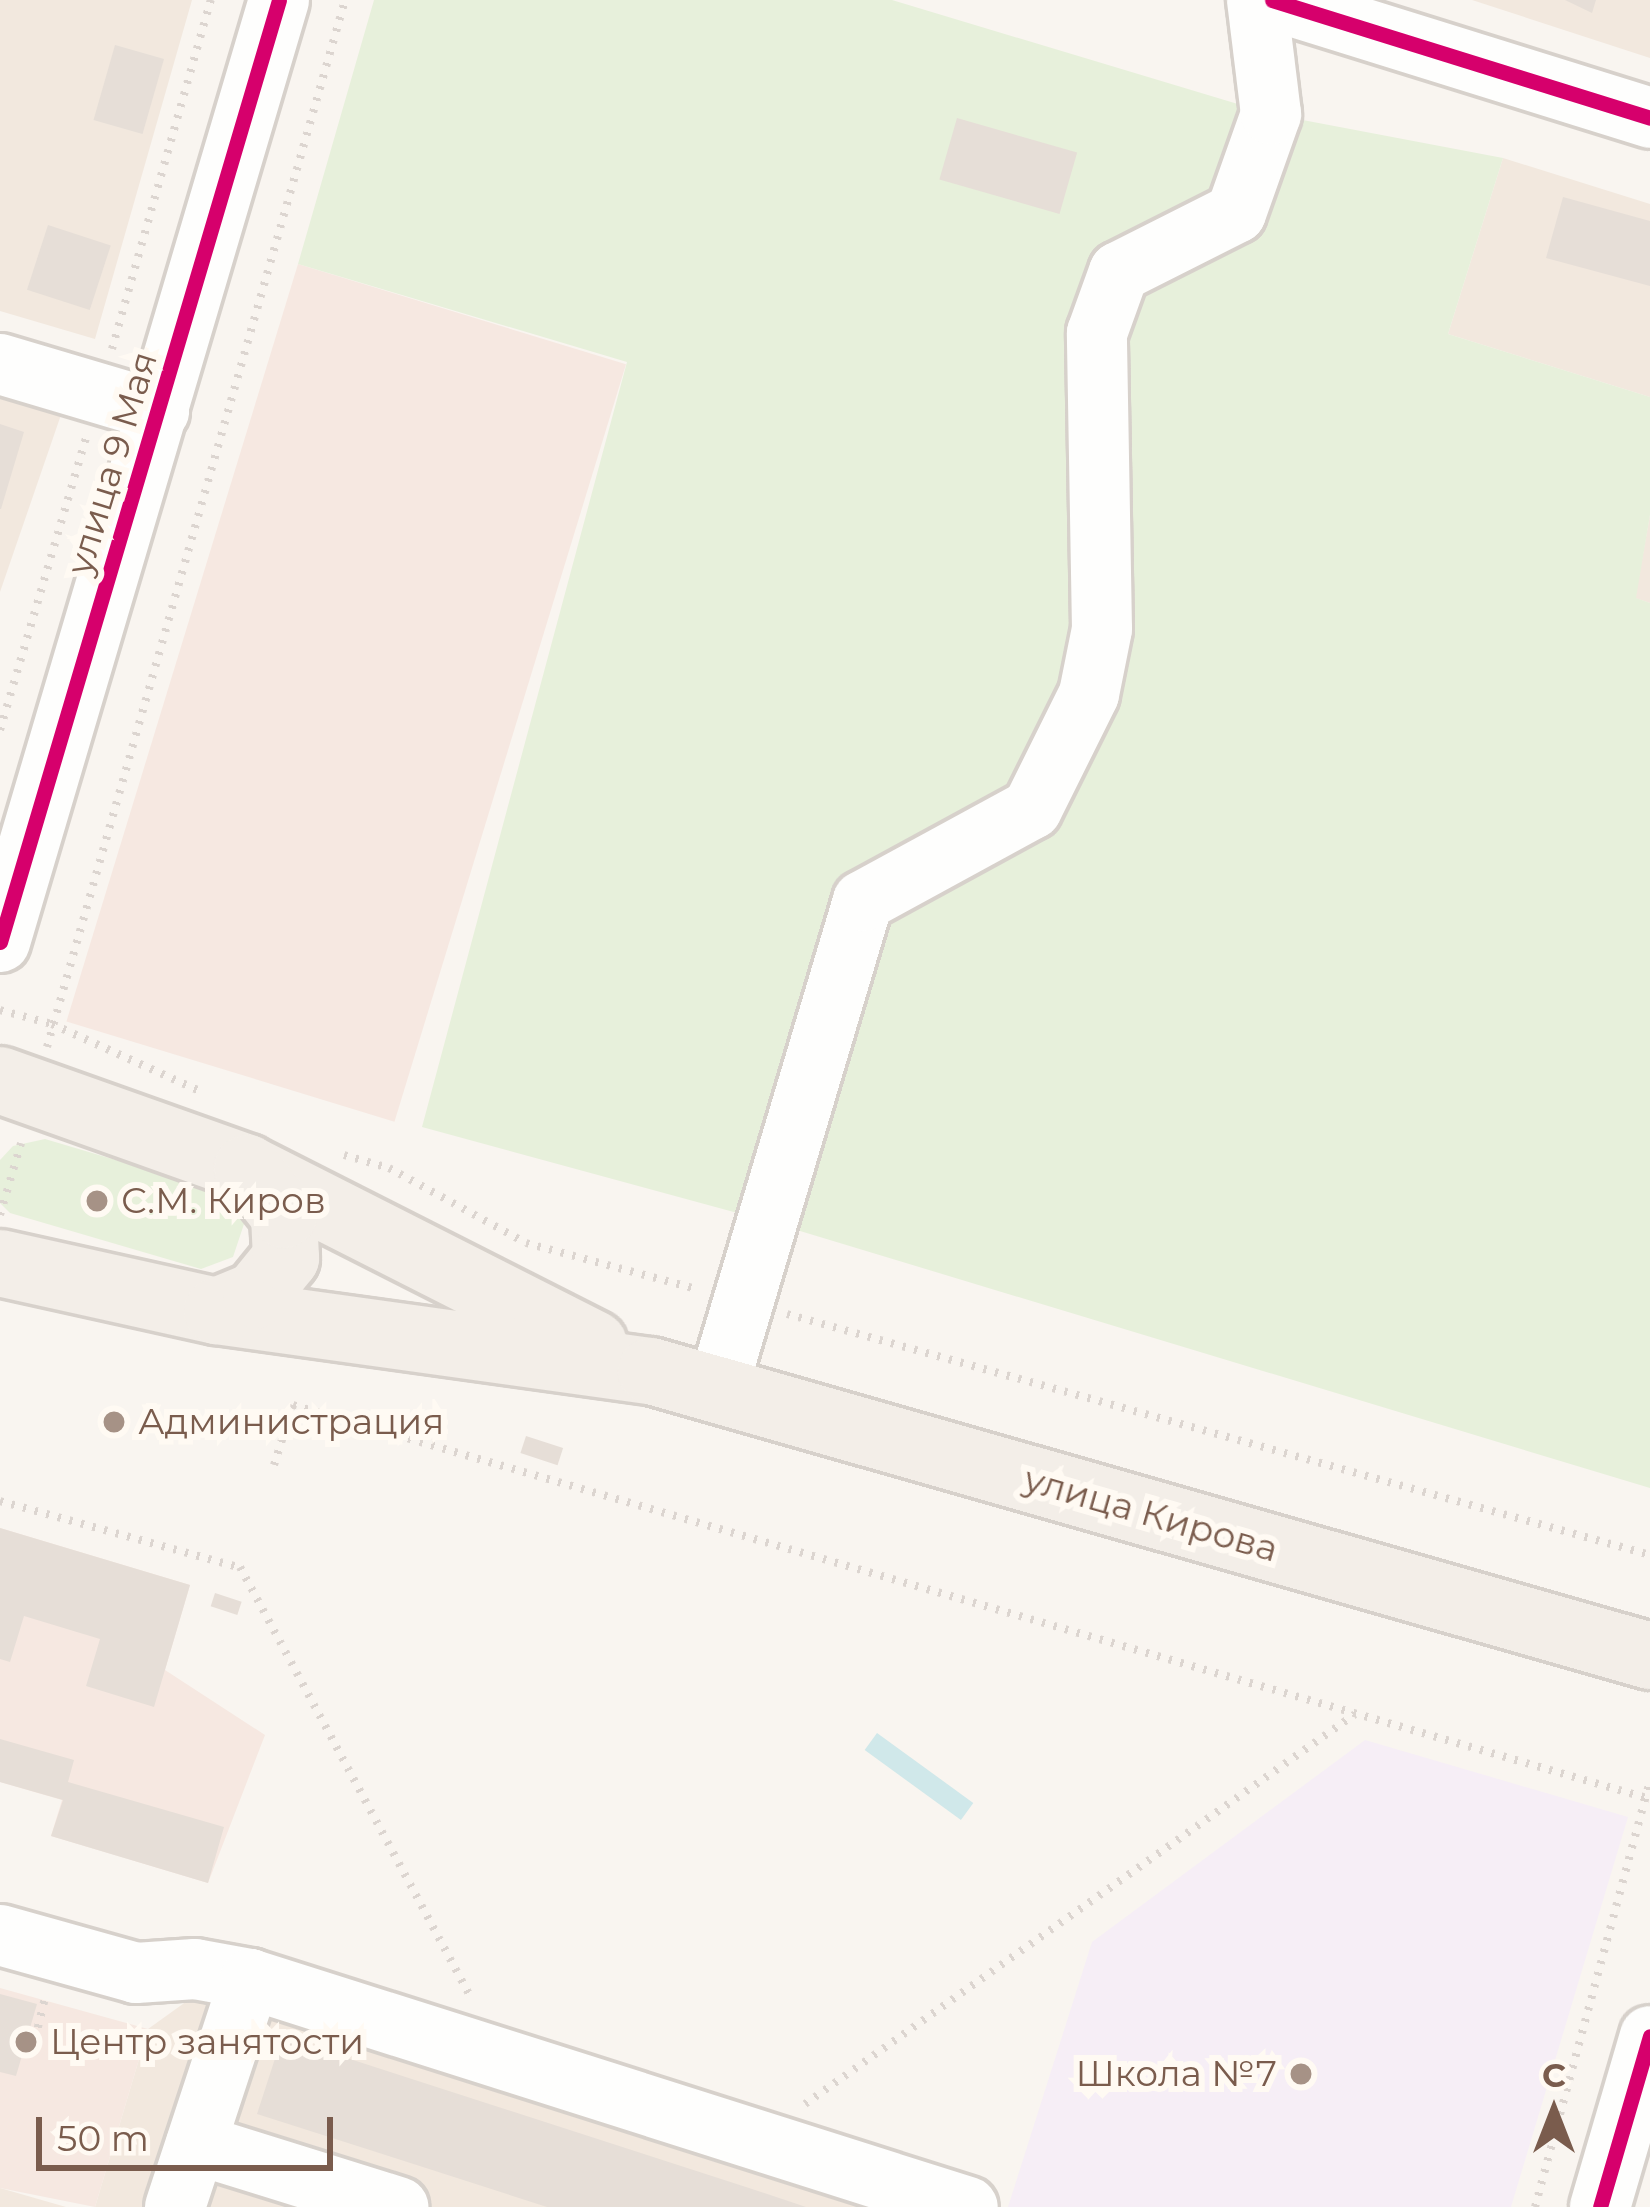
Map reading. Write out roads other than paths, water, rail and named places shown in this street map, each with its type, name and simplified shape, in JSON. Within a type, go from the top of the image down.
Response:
[{"type":"main road","name":"улица Кирова","points":[[18,1086],[247,1168],[651,1371]]},
{"type":"main road","points":[[218,1311],[256,1295],[286,1258],[284,1215],[247,1168]]},
{"type":"main road","name":"улица Кирова","points":[[0,1263],[218,1311],[651,1371],[1650,1656]]},
{"type":"street","name":"улица 9 Мая","points":[[0,942],[279,0]]},
{"type":"street","points":[[717,1390],[863,901],[1032,809],[1089,694],[1102,629],[1097,332],[1119,272],[1236,213],[1271,114],[1257,0]]},
{"type":"street","points":[[1272,0],[1650,118]]},
{"type":"street","points":[[0,364],[159,411]]},
{"type":"street","points":[[0,1935],[136,1973],[195,1969],[250,1979],[968,2207]]},
{"type":"street","points":[[176,2207],[250,1979]]},
{"type":"street","points":[[1600,2207],[1650,2036]]},
{"type":"street","points":[[196,2144],[398,2207]]},
{"type":"water","points":[[877,1733],[973,1803],[961,1820],[865,1750]]},
{"type":"place","name":"С.М. Киров","points":[[97,1201]]},
{"type":"place","name":"Администрация","points":[[114,1422]]},
{"type":"place","name":"Центр занятости","points":[[26,2042]]},
{"type":"place","name":"Школа №7","points":[[1301,2074]]}]
